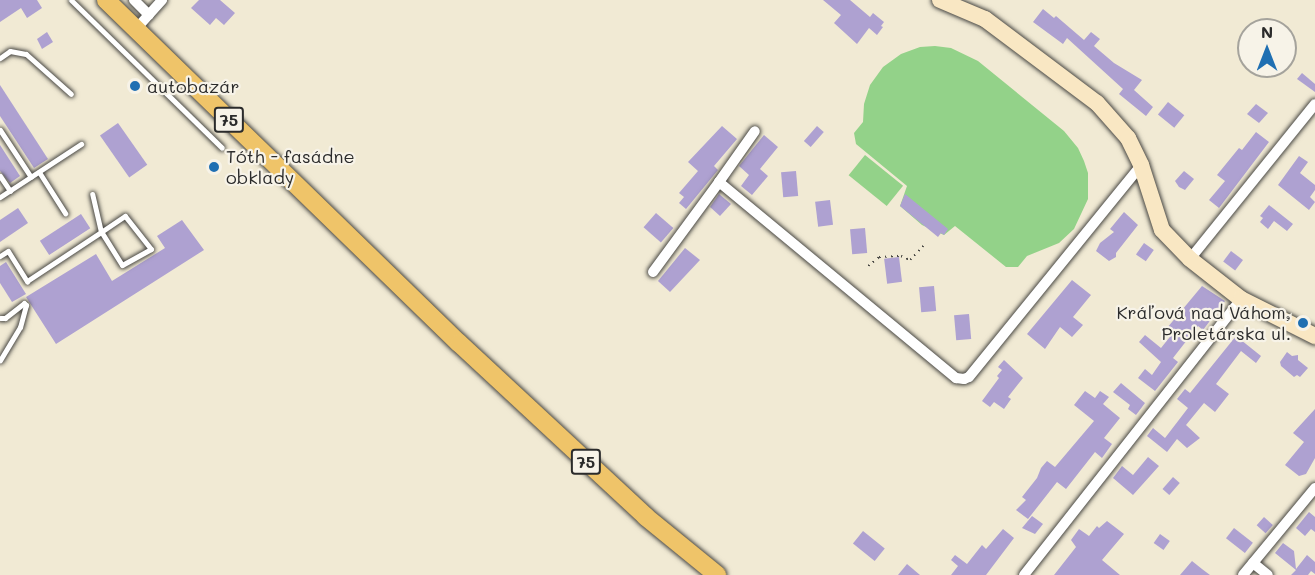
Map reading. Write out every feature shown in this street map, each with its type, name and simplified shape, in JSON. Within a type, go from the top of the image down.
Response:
[{"type":"main road","name":"75","points":[[106,0],[459,343],[638,510],[717,575]]},
{"type":"street","points":[[134,0],[149,15]]},
{"type":"street","points":[[136,29],[162,0]]},
{"type":"street","points":[[940,0],[985,19],[1097,103],[1128,138],[1141,165],[1162,230],[1190,260],[1241,299],[1315,336]]},
{"type":"street","points":[[1190,260],[1315,104]]},
{"type":"street","points":[[653,272],[755,131]]},
{"type":"street","points":[[719,182],[956,378],[964,379],[969,377],[1141,165]]},
{"type":"street","points":[[1024,575],[1241,299]]},
{"type":"street","points":[[1243,575],[1313,496]]},
{"type":"street","points":[[1253,563],[1268,575]]},
{"type":"lane","points":[[71,0],[222,148]]},
{"type":"lane","points":[[0,58],[10,51],[26,54],[71,94]]},
{"type":"lane","points":[[0,130],[30,177]]},
{"type":"lane","points":[[0,198],[81,144]]},
{"type":"lane","points":[[39,172],[65,213]]},
{"type":"lane","points":[[0,176],[10,191]]},
{"type":"lane","points":[[0,256],[8,251],[27,281],[101,232],[124,216],[151,249],[122,265],[101,232],[92,194]]},
{"type":"lane","points":[[0,318],[5,318],[24,303],[26,305],[20,327],[0,360]]},
{"type":"path","points":[[868,266],[879,257],[901,256],[910,260],[925,244]]},
{"type":"green space","points":[[920,47],[951,48],[978,61],[1064,131],[1078,148],[1084,161],[1088,173],[1088,199],[1074,229],[1059,243],[1027,256],[1018,267],[1006,267],[955,226],[944,235],[922,225],[900,206],[907,186],[856,144],[854,133],[863,122],[864,104],[870,85],[883,67],[901,54]]},
{"type":"green space","points":[[865,155],[903,186],[887,206],[849,175]]},
{"type":"building","points":[[0,0],[37,0],[42,8],[27,18],[21,8],[0,22]]},
{"type":"building","points":[[199,0],[220,0],[235,13],[224,25],[216,18],[210,25],[191,8]]},
{"type":"building","points":[[823,0],[850,0],[870,17],[873,13],[884,22],[881,26],[883,27],[877,35],[869,28],[857,44],[834,23],[841,15]]},
{"type":"building","points":[[1043,9],[1054,18],[1056,16],[1084,40],[1091,32],[1100,39],[1094,46],[1114,63],[1142,80],[1134,90],[1153,107],[1146,116],[1119,94],[1123,89],[1067,38],[1063,44],[1033,22]]},
{"type":"building","points":[[47,32],[53,42],[42,49],[37,39]]},
{"type":"building","points":[[1302,73],[1315,84],[1315,92],[1297,79]]},
{"type":"building","points":[[0,85],[48,159],[34,168],[0,116]]},
{"type":"building","points":[[1168,102],[1184,115],[1174,128],[1158,114]]},
{"type":"building","points":[[1256,104],[1268,113],[1259,123],[1247,114]]},
{"type":"building","points":[[118,123],[147,165],[129,177],[100,136]]},
{"type":"building","points":[[722,126],[737,139],[714,166],[718,170],[686,209],[679,203],[684,197],[679,193],[698,171],[688,162]]},
{"type":"building","points":[[817,126],[824,132],[811,147],[804,141]]},
{"type":"building","points":[[1256,132],[1269,142],[1219,208],[1209,200],[1225,181],[1217,175],[1239,148],[1242,150]]},
{"type":"building","points":[[764,135],[778,147],[760,169],[768,176],[752,195],[741,186],[749,175],[739,166]]},
{"type":"building","points":[[0,145],[20,176],[10,183],[0,171]]},
{"type":"building","points":[[1299,156],[1308,162],[1300,173],[1315,185],[1315,190],[1310,197],[1315,202],[1309,210],[1278,185]]},
{"type":"building","points":[[796,171],[798,196],[783,197],[781,172]]},
{"type":"building","points":[[1184,171],[1194,179],[1185,190],[1175,181]]},
{"type":"building","points":[[719,194],[731,204],[720,216],[710,207]]},
{"type":"building","points":[[905,194],[948,229],[944,235],[941,233],[938,237],[900,206]]},
{"type":"building","points":[[830,200],[833,225],[818,227],[815,202]]},
{"type":"building","points":[[1269,205],[1293,224],[1287,231],[1274,221],[1268,229],[1260,222],[1263,218],[1260,216]]},
{"type":"building","points":[[18,208],[28,223],[0,242],[0,220]]},
{"type":"building","points":[[1124,212],[1138,225],[1116,253],[1116,257],[1109,261],[1096,251],[1100,243],[1114,232],[1110,229]]},
{"type":"building","points":[[656,213],[673,228],[661,242],[644,227]]},
{"type":"building","points":[[81,214],[90,228],[49,255],[40,241]]},
{"type":"building","points":[[182,220],[204,250],[56,344],[26,297],[96,254],[112,281],[165,248],[157,236]]},
{"type":"building","points":[[865,228],[867,253],[852,254],[850,229]]},
{"type":"building","points":[[1144,243],[1154,250],[1146,261],[1136,254]]},
{"type":"building","points":[[685,248],[700,260],[670,292],[658,281]]},
{"type":"building","points":[[1231,251],[1243,260],[1235,270],[1223,261]]},
{"type":"building","points":[[899,257],[902,282],[887,284],[884,259]]},
{"type":"building","points":[[6,262],[26,294],[12,302],[0,283],[0,266]]},
{"type":"building","points":[[1072,280],[1091,295],[1073,317],[1083,325],[1072,337],[1060,327],[1045,349],[1027,334]]},
{"type":"building","points":[[934,286],[936,311],[921,312],[919,287]]},
{"type":"building","points":[[1202,286],[1225,301],[1203,330],[1198,326],[1173,358],[1178,362],[1155,391],[1138,378],[1145,369],[1152,375],[1161,362],[1139,342],[1145,335],[1161,348],[1173,333],[1167,328]]},
{"type":"building","points":[[969,314],[971,339],[956,340],[954,315]]},
{"type":"building","points":[[1236,336],[1261,356],[1256,363],[1241,351],[1216,384],[1229,394],[1215,412],[1204,403],[1186,425],[1200,438],[1187,448],[1177,439],[1167,452],[1147,436],[1153,428],[1165,438],[1188,408],[1177,399],[1185,389],[1190,393]]},
{"type":"building","points":[[1287,352],[1292,356],[1298,355],[1298,360],[1308,368],[1300,377],[1297,375],[1294,377],[1281,366],[1280,362]]},
{"type":"building","points":[[1004,360],[1023,378],[1008,397],[1011,399],[1004,409],[994,402],[990,407],[982,401],[999,378],[997,376],[1002,370],[998,367]]},
{"type":"building","points":[[1121,383],[1145,403],[1136,415],[1128,409],[1130,405],[1113,392]]},
{"type":"building","points":[[1085,391],[1095,398],[1100,391],[1109,397],[1103,404],[1120,418],[1104,438],[1112,444],[1102,458],[1095,452],[1066,489],[1057,482],[1028,519],[1016,510],[1026,500],[1022,497],[1037,478],[1041,468],[1047,461],[1055,467],[1094,421],[1074,405]]},
{"type":"building","points":[[1315,409],[1315,458],[1306,474],[1299,476],[1285,465],[1304,442],[1293,433]]},
{"type":"building","points":[[1148,457],[1159,466],[1133,495],[1113,478],[1122,466],[1133,475]]},
{"type":"building","points":[[1173,477],[1180,483],[1169,495],[1163,489]]},
{"type":"building","points":[[1309,512],[1315,517],[1315,532],[1311,529],[1305,536],[1296,528]]},
{"type":"building","points":[[1032,516],[1043,524],[1035,534],[1022,528]]},
{"type":"building","points":[[1264,517],[1273,525],[1266,533],[1257,525]]},
{"type":"building","points":[[1107,521],[1124,534],[1102,560],[1120,575],[1054,575],[1076,547],[1071,540],[1079,529],[1089,536],[1097,526],[1099,528]]},
{"type":"building","points":[[1234,528],[1253,543],[1245,553],[1226,538]]},
{"type":"building","points":[[1003,529],[1014,538],[986,575],[951,575],[958,566],[951,560],[955,555],[967,564],[982,545],[986,549]]},
{"type":"building","points":[[863,531],[885,549],[875,561],[853,543]]},
{"type":"building","points":[[1160,534],[1170,541],[1164,550],[1154,543]]},
{"type":"building","points":[[1283,543],[1294,551],[1296,569],[1307,555],[1315,562],[1315,574],[1311,571],[1308,575],[1291,575],[1296,570],[1275,553]]},
{"type":"building","points":[[1192,561],[1202,569],[1210,575],[1180,575]]},
{"type":"building","points":[[907,564],[920,575],[898,575]]},
{"type":"place","name":"autobazár","points":[[135,86]]},
{"type":"place","name":"Tóth - fasádne obklady","points":[[214,167]]},
{"type":"place","name":"Kráľová nad Váhom, Proletárska ul.","points":[[1303,323]]}]
